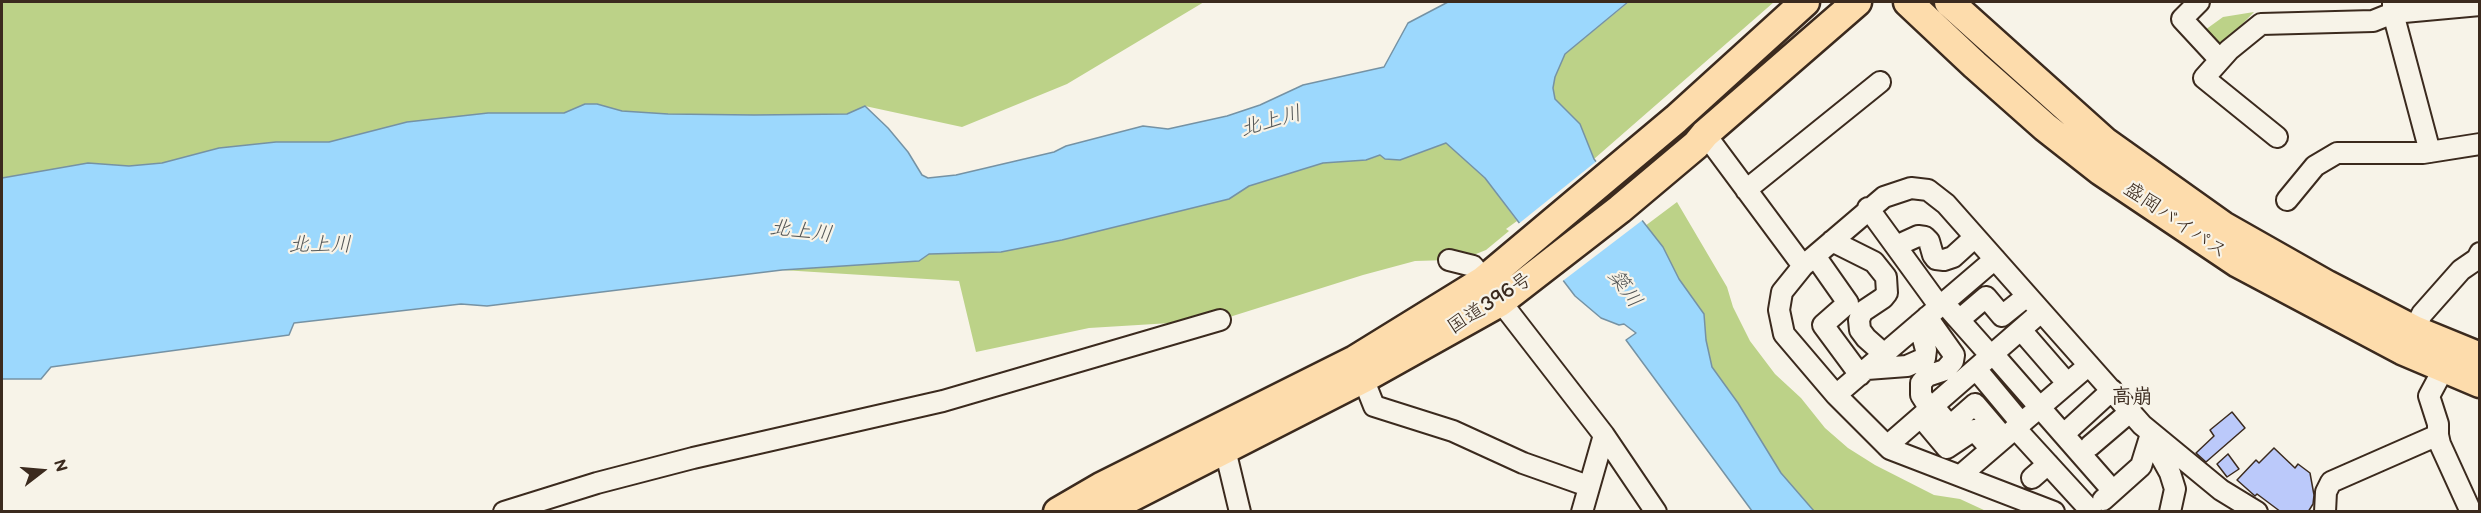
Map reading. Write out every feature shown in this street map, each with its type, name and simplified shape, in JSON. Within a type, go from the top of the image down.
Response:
[{"type":"highway","name":"国道396号","points":[[1500,285],[1676,119],[1805,2]]},
{"type":"highway","name":"国道396号","points":[[1102,512],[1223,439],[1359,369],[1500,285],[1620,209],[1857,2]]},
{"type":"highway","name":"盛岡バイパス","points":[[1908,2],[2045,127],[2101,171],[2238,263],[2402,351],[2480,383]]},
{"type":"highway","name":"盛岡バイパス","points":[[1949,2],[2104,142],[2195,207],[2254,244],[2414,330],[2480,357]]},
{"type":"highway","name":"国道396号","points":[[1058,512],[1101,487],[1223,439]]},
{"type":"street","points":[[2199,2],[2182,19],[2220,60]]},
{"type":"street","points":[[2277,137],[2204,78],[2220,60],[2261,24],[2373,21],[2393,7],[2480,4]]},
{"type":"street","points":[[2393,7],[2430,152]]},
{"type":"street","points":[[1746,190],[1880,82]]},
{"type":"street","points":[[1701,139],[1746,190],[1779,235],[1809,261],[1848,303],[1823,325],[1863,372]]},
{"type":"street","points":[[2287,200],[2315,166],[2337,153],[2430,152],[2480,144]]},
{"type":"street","points":[[2054,512],[1890,449],[1836,395],[1784,334],[1779,310],[1782,292],[1809,261],[1868,208],[1896,191],[1911,188],[1928,190],[1946,204],[2112,390],[2141,424],[2170,473],[2175,489],[2170,512]]},
{"type":"street","points":[[1868,208],[1896,246],[1954,355],[1953,361],[1945,370],[1928,376],[1921,383],[1921,394],[1928,411],[1950,426],[1976,404],[2008,435],[2048,464],[2091,511],[2141,466],[2141,424]]},
{"type":"street","points":[[1896,246],[1909,240],[1925,237],[1936,259],[1944,260],[1953,256],[1975,237]]},
{"type":"street","points":[[1832,241],[1875,262],[1886,278],[1887,293],[1862,312],[1859,320],[1860,330],[1884,354]]},
{"type":"street","points":[[2414,330],[2422,314],[2461,270],[2477,259],[2480,253]]},
{"type":"street","points":[[1449,260],[1473,266],[1500,285],[1656,512]]},
{"type":"street","points":[[1836,395],[1995,260]]},
{"type":"street","points":[[1959,320],[1986,297],[2002,316],[2027,296]]},
{"type":"street","points":[[1887,446],[2042,312]]},
{"type":"street","points":[[1932,313],[1959,320],[2040,406],[2113,491]]},
{"type":"street","points":[[1863,372],[1906,366],[1925,358],[1932,313]]},
{"type":"street","points":[[504,512],[597,483],[693,458],[944,401],[1220,320]]},
{"type":"street","points":[[2021,330],[2038,362],[2067,383]]},
{"type":"street","points":[[1961,475],[2089,365]]},
{"type":"street","points":[[2444,368],[2429,396],[2438,424],[2440,444],[2470,512]]},
{"type":"street","points":[[1359,369],[1374,406],[1453,431],[1523,463],[1588,486]]},
{"type":"street","points":[[1976,369],[2008,435]]},
{"type":"street","points":[[2064,434],[2112,390]]},
{"type":"street","points":[[2090,446],[2111,440],[2141,424]]},
{"type":"street","points":[[2141,424],[2221,490],[2257,512]]},
{"type":"street","points":[[1582,512],[1604,435]]},
{"type":"street","points":[[2325,512],[2326,492],[2331,482],[2438,435]]},
{"type":"street","points":[[1223,439],[1240,512]]},
{"type":"street","points":[[2032,478],[2048,464]]},
{"type":"green space","points":[[2,2],[1204,2],[1067,84],[962,127],[865,106],[847,114],[754,115],[668,114],[622,111],[597,104],[585,104],[565,113],[488,113],[407,122],[329,142],[276,142],[219,148],[162,163],[129,166],[88,163],[2,178]]},
{"type":"green space","points":[[1629,2],[1774,2],[1594,159],[1580,124],[1555,99],[1553,88],[1555,77],[1565,54]]},
{"type":"green space","points":[[2254,12],[2224,43],[2217,42],[2205,30],[2223,17]]},
{"type":"green space","points":[[1446,143],[1485,178],[1517,221],[1506,229],[1509,231],[1486,250],[1471,256],[1449,260],[1415,261],[1220,320],[1089,328],[976,352],[959,281],[782,270],[919,261],[929,254],[1001,252],[1062,240],[1229,199],[1249,186],[1323,163],[1366,160],[1381,155],[1400,160]]},
{"type":"green space","points":[[1677,202],[1727,287],[1733,307],[1750,341],[1775,374],[1801,398],[1825,428],[1848,448],[1875,465],[1934,495],[1960,499],[1986,511],[1814,511],[1781,473],[1738,403],[1712,367],[1706,340],[1704,314],[1679,279],[1663,247],[1645,226]]},
{"type":"water","points":[[1448,2],[1628,2],[1565,54],[1555,77],[1553,88],[1555,99],[1580,124],[1594,159],[1663,247],[1679,279],[1704,314],[1706,340],[1712,367],[1738,403],[1781,473],[1814,511],[1752,511],[1626,340],[1636,333],[1624,324],[1619,325],[1601,318],[1575,296],[1485,178],[1446,143],[1400,160],[1385,159],[1380,155],[1366,160],[1323,163],[1249,186],[1229,199],[1062,240],[1001,252],[929,254],[919,261],[782,270],[487,306],[461,304],[294,323],[289,335],[51,367],[41,379],[2,379],[2,178],[88,163],[129,166],[162,163],[219,148],[276,142],[329,142],[407,122],[488,113],[564,113],[585,104],[597,104],[622,111],[668,114],[754,115],[847,114],[865,106],[908,152],[922,175],[928,178],[956,175],[1054,152],[1066,146],[1143,126],[1168,129],[1227,116],[1260,105],[1303,85],[1384,67],[1408,23]]},
{"type":"pier","points":[[1598,160],[1644,219],[1560,283],[1517,225]]},
{"type":"building","points":[[2232,412],[2245,428],[2206,462],[2196,453],[2214,436],[2210,430]]},
{"type":"building","points":[[2274,448],[2295,468],[2298,464],[2310,473],[2314,495],[2313,504],[2308,512],[2281,512],[2257,494],[2255,496],[2237,480],[2256,460],[2259,463]]},
{"type":"building","points":[[2228,454],[2239,469],[2227,477],[2217,464]]},
{"type":"district","name":"高崩","points":[[2132,398]]},
{"type":"water label","name":"北上川","points":[[1271,122]]},
{"type":"water label","name":"北上川","points":[[801,232]]},
{"type":"water label","name":"北上川","points":[[320,246]]},
{"type":"water label","name":"簗川","points":[[1624,289]]}]
